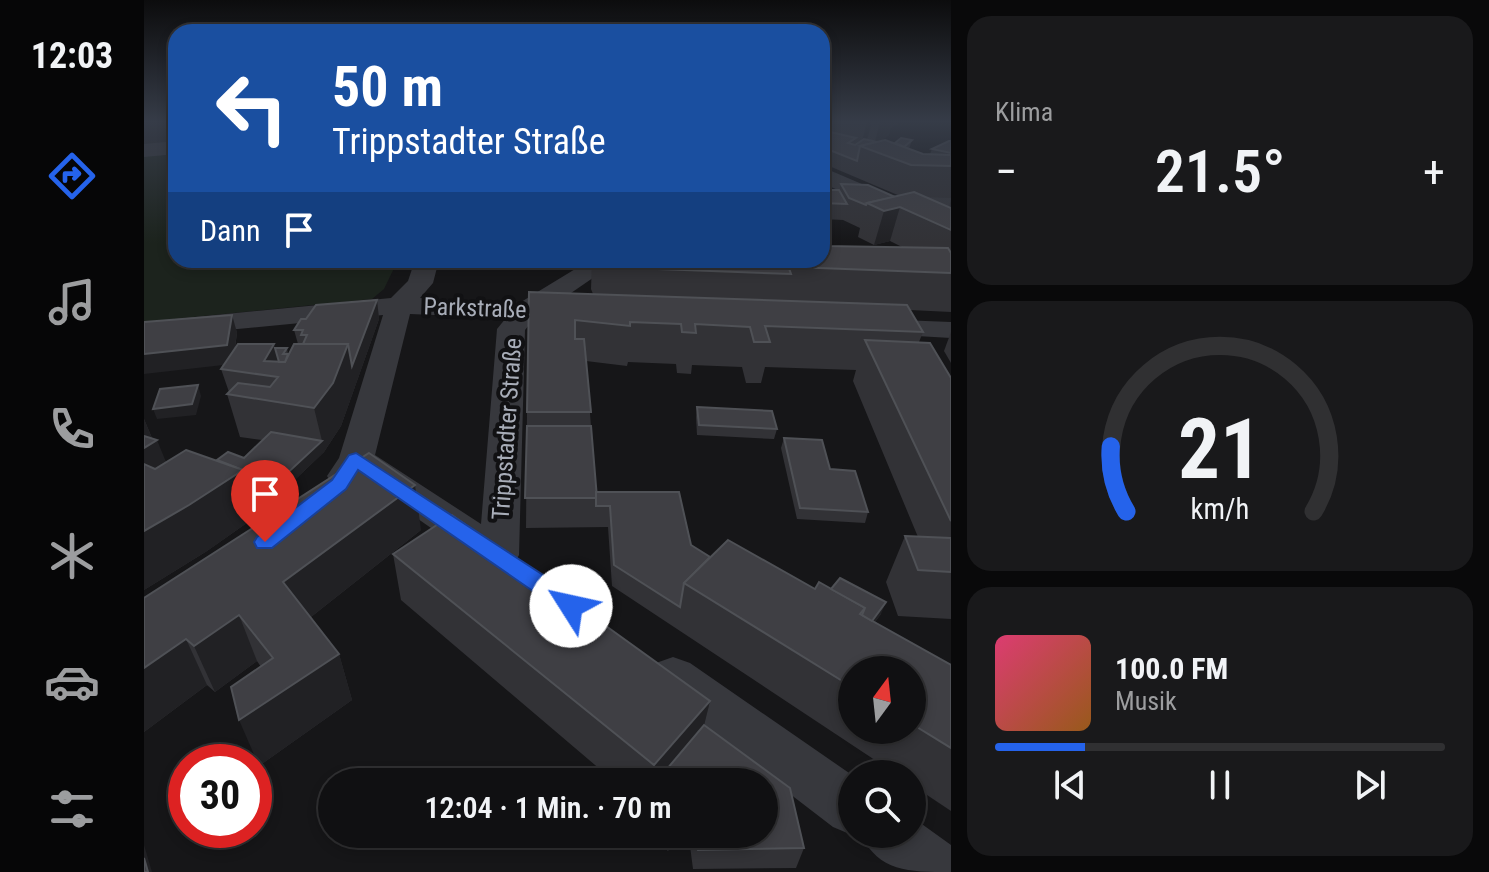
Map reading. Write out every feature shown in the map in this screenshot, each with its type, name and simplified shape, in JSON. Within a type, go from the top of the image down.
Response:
[{"type":"street","points":[[830,178],[951,232]]},
{"type":"street","points":[[830,200],[951,203]]},
{"type":"street","points":[[322,500],[339,485],[356,459],[399,305],[420,283],[425,268]]},
{"type":"street","points":[[529,309],[594,268]]},
{"type":"street","name":"Parkstraße","points":[[144,330],[399,305],[529,309],[594,315]]},
{"type":"street","name":"Trippstadter Straße","points":[[499,555],[511,329],[529,309]]},
{"type":"street","points":[[845,326],[916,341],[951,330]]},
{"type":"street","points":[[356,459],[537,582]]},
{"type":"street","points":[[640,654],[838,798]]},
{"type":"street","points":[[907,848],[939,872]]},
{"type":"shaded area","points":[[144,162],[168,162],[168,268],[394,268],[384,289],[372,299],[144,322]]},
{"type":"building","points":[[902,162],[951,162],[951,166],[911,165]]},
{"type":"building","points":[[841,184],[868,185],[895,197],[866,205],[849,198]]},
{"type":"building","points":[[830,190],[839,190],[847,204],[830,203]]},
{"type":"building","points":[[914,192],[951,208],[951,230],[900,207],[884,211],[867,203]]},
{"type":"building","points":[[830,246],[948,248],[951,273],[819,268],[830,268]]},
{"type":"building","points":[[631,268],[789,268],[791,274]]},
{"type":"building","points":[[529,292],[907,305],[923,332],[765,326],[770,342],[754,342],[750,327],[695,324],[696,333],[682,332],[681,324],[630,322],[630,326],[575,320],[575,339],[584,339],[591,412],[527,412]]},
{"type":"building","points":[[377,300],[352,366],[348,344],[303,344],[307,335],[301,335],[303,330],[294,330],[316,305]]},
{"type":"building","points":[[232,315],[227,345],[144,354],[144,322]]},
{"type":"building","points":[[865,340],[930,343],[951,378],[951,521]]},
{"type":"building","points":[[238,344],[274,344],[264,361],[285,362],[294,344],[348,344],[333,383],[314,408],[227,394],[238,383],[270,387],[278,377],[221,369]]},
{"type":"building","points":[[275,348],[287,348],[283,354],[288,354],[285,362],[279,362]]},
{"type":"building","points":[[198,385],[192,404],[153,409],[160,389]]},
{"type":"building","points":[[697,407],[772,411],[777,429],[699,425]]},
{"type":"building","points":[[527,426],[591,426],[597,498],[525,498]]},
{"type":"building","points":[[271,432],[322,441],[254,504],[243,470],[217,460],[228,452],[244,458]]},
{"type":"building","points":[[144,436],[157,440],[144,448]]},
{"type":"building","points":[[784,438],[822,440],[830,469],[855,471],[868,512],[800,508]]},
{"type":"building","points":[[186,450],[243,470],[144,531],[144,464],[155,469]]},
{"type":"building","points":[[369,453],[415,485],[283,582],[339,654],[239,720],[231,687],[273,658],[239,615],[194,646],[186,639],[144,668],[144,598]]},
{"type":"building","points":[[596,492],[679,492],[691,545],[710,557],[684,583],[680,607],[614,565],[610,506],[596,506]]},
{"type":"building","points":[[452,515],[710,701],[654,765],[393,554]]},
{"type":"building","points":[[905,536],[951,538],[951,572],[918,570]]},
{"type":"building","points":[[728,540],[815,589],[819,582],[865,608],[860,614],[951,665],[951,748],[926,733],[926,656],[838,656],[838,678],[684,583]]},
{"type":"building","points":[[840,578],[886,602],[872,621],[862,615],[865,608],[831,589]]},
{"type":"building","points":[[704,725],[763,768],[668,768]]},
{"type":"building","points":[[778,779],[790,788],[804,848],[698,850],[778,848]]},
{"type":"route","points":[[265,542],[339,485],[356,459],[571,606]]}]
